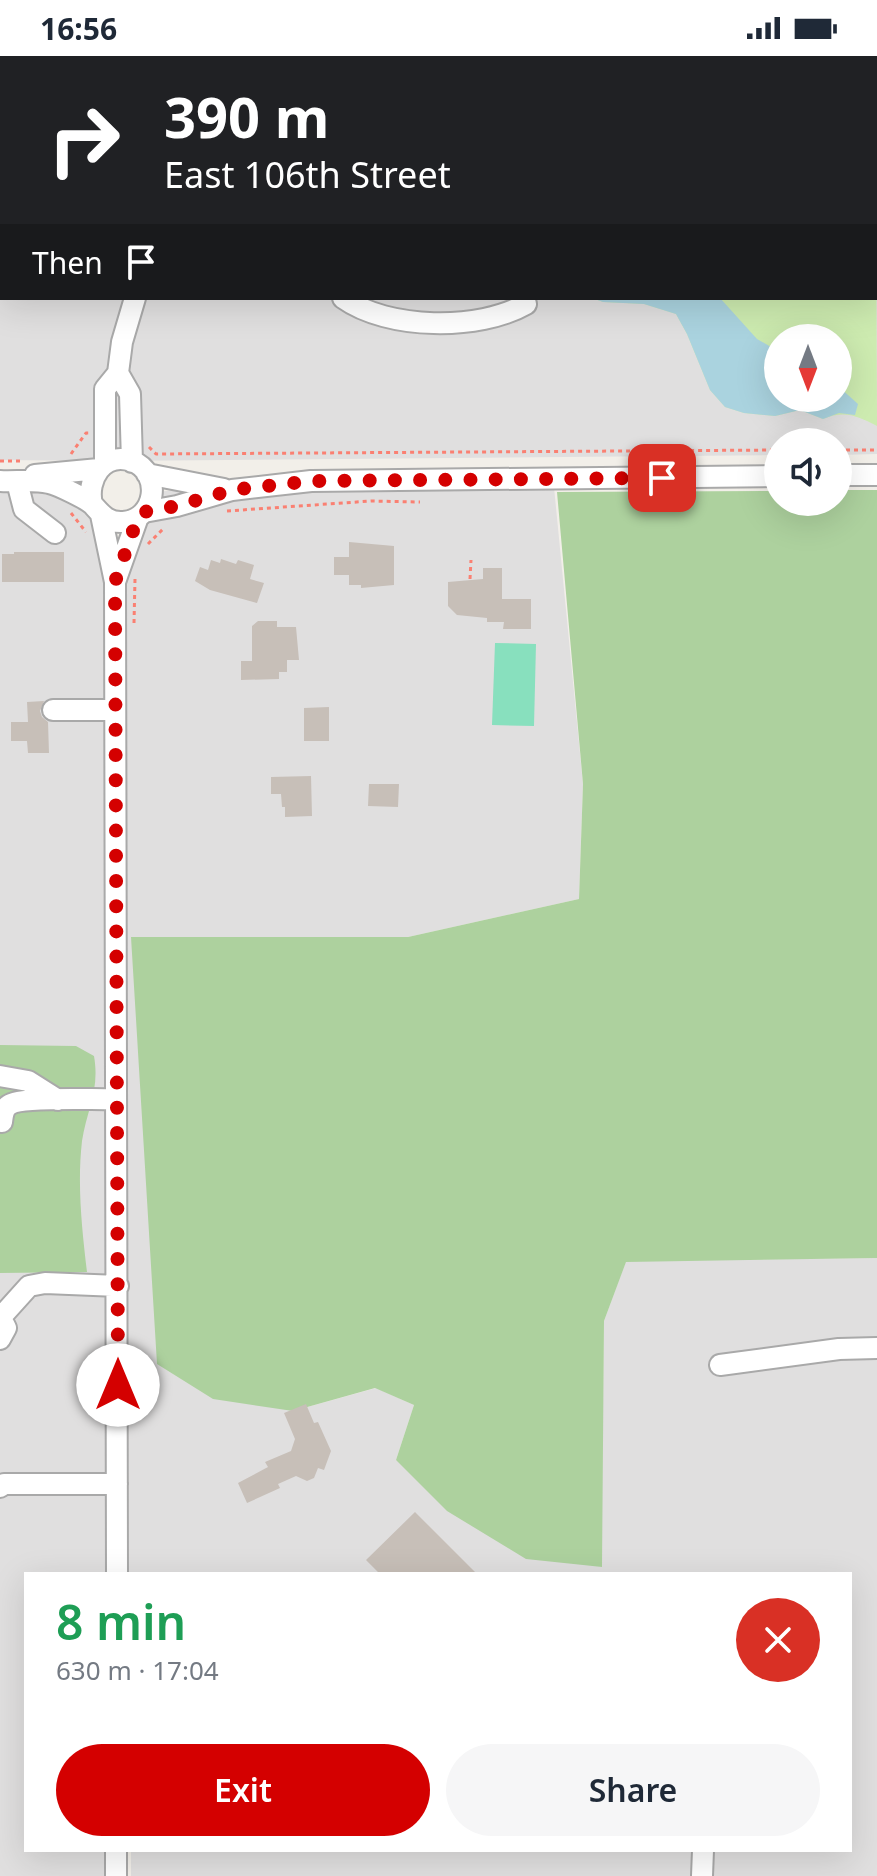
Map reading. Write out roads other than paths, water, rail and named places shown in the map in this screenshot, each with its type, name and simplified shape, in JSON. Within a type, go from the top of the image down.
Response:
[{"type":"street","points":[[117,1572],[115,582],[90,484],[102,467],[105,389],[118,373],[122,342],[134,300]]},
{"type":"street","points":[[346,300],[381,317],[426,321],[477,321],[526,304]]},
{"type":"street","points":[[115,582],[141,515],[152,498],[151,481],[130,394],[118,373]]},
{"type":"street","points":[[6,480],[102,467],[117,460],[145,463],[232,490]]},
{"type":"street","points":[[852,475],[877,475]]},
{"type":"street","points":[[6,480],[49,483],[116,522],[126,522],[232,490],[311,481],[764,476]]},
{"type":"street","points":[[6,480],[24,509],[55,533]]},
{"type":"street","points":[[53,710],[115,710]]},
{"type":"street","points":[[0,1076],[28,1081],[58,1100]]},
{"type":"street","points":[[2,1122],[3,1111],[9,1104],[26,1100],[116,1099]]},
{"type":"street","points":[[0,1339],[6,1328],[0,1316],[29,1286],[45,1283],[118,1286]]},
{"type":"street","points":[[720,1365],[826,1350],[877,1348]]},
{"type":"street","points":[[0,1487],[4,1484],[117,1484]]},
{"type":"street","points":[[116,1852],[116,1876]]},
{"type":"street","points":[[702,1876],[703,1852]]},
{"type":"water","points":[[598,300],[722,300],[764,343],[764,412],[792,412],[775,416],[744,413],[725,407],[710,390],[676,314],[644,304]]},
{"type":"water","points":[[852,399],[858,404],[855,415],[839,413],[823,419],[805,412],[852,412]]}]
